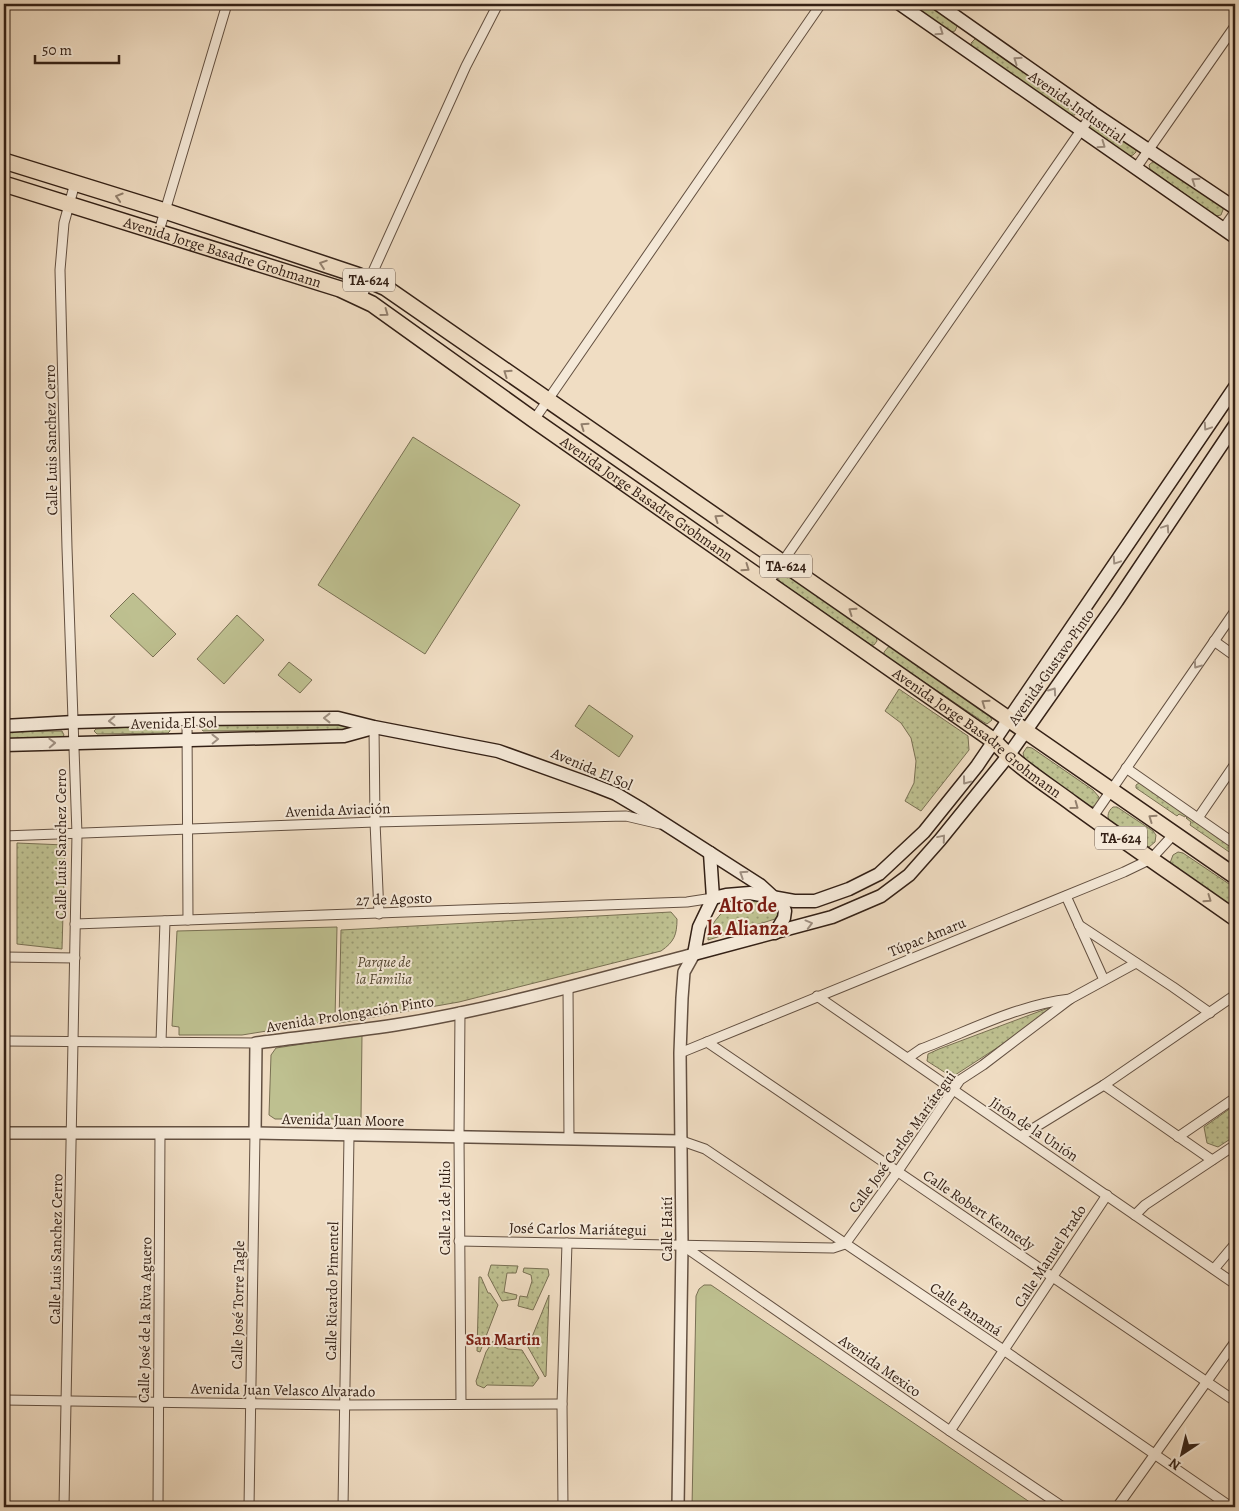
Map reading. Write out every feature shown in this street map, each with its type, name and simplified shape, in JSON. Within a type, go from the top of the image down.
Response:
[{"type":"highway","name":"Avenida Jorge Basadre Grohmann","points":[[4,161],[165,211],[370,280],[400,298],[1235,876]]},
{"type":"highway","name":"Avenida Jorge Basadre Grohmann","points":[[4,184],[159,231],[340,289],[361,298],[994,740],[1008,756],[1092,818],[1235,918]]},
{"type":"highway","points":[[872,656],[887,635]]},
{"type":"main road","name":"Avenida Industrial","points":[[900,4],[1235,237]]},
{"type":"main road","name":"Avenida Industrial","points":[[938,4],[1093,113],[1235,208]]},
{"type":"main road","points":[[958,44],[970,26]]},
{"type":"main road","name":"Avenida Gustavo Pinto","points":[[713,898],[750,893],[794,901],[815,901],[848,889],[879,874],[924,832],[977,766],[1235,387]]},
{"type":"main road","name":"Avenida Gustavo Pinto","points":[[694,954],[832,917],[881,896],[909,875],[1008,756],[1117,601],[1235,425]]},
{"type":"main road","name":"Avenida El Sol","points":[[4,726],[187,719],[338,718],[374,727],[467,744],[527,760],[616,794],[760,885],[775,897]]},
{"type":"main road","name":"Avenida El Sol","points":[[4,744],[344,736],[374,727]]},
{"type":"main road","points":[[694,954],[699,926],[713,898],[710,853]]},
{"type":"main road","points":[[775,897],[785,911],[784,918],[775,933]]},
{"type":"street","points":[[159,231],[227,4]]},
{"type":"street","points":[[361,298],[466,66],[498,4]]},
{"type":"street","points":[[534,420],[820,4]]},
{"type":"street","points":[[1136,168],[1235,26]]},
{"type":"street","points":[[768,583],[1004,243],[1080,129],[1093,113]]},
{"type":"street","name":"Calle Luis Sanchez Cerro","points":[[64,1507],[77,834],[60,310],[62,242],[68,204],[74,183]]},
{"type":"street","points":[[1224,229],[1235,212]]},
{"type":"street","points":[[1092,818],[1235,610]]},
{"type":"street","points":[[1214,641],[1235,656]]},
{"type":"street","points":[[187,719],[188,920]]},
{"type":"street","points":[[374,727],[375,822],[379,914]]},
{"type":"street","points":[[1198,818],[1235,764]]},
{"type":"street","points":[[1126,768],[1235,844]]},
{"type":"street","name":"Avenida Aviación","points":[[4,836],[375,822],[626,816],[671,828]]},
{"type":"street","name":"Túpac Amaru","points":[[680,1053],[1124,872],[1151,859],[1174,834]]},
{"type":"street","points":[[1066,896],[1104,980]]},
{"type":"street","name":"27 de Agosto","points":[[75,924],[687,902],[713,898]]},
{"type":"street","points":[[161,1042],[165,921]]},
{"type":"street","points":[[1078,925],[1210,1013]]},
{"type":"street","name":"Avenida Prolongación Pinto","points":[[4,1041],[256,1043],[395,1025],[460,1012],[568,987],[694,954]]},
{"type":"street","name":"Calle Haití","points":[[678,1507],[682,1245],[680,1053],[684,972],[694,954]]},
{"type":"street","points":[[4,957],[75,958]]},
{"type":"street","name":"Calle José Carlos Mariátegui","points":[[845,1244],[960,1080],[983,1065],[1070,998],[1136,963]]},
{"type":"street","points":[[568,987],[569,1139]]},
{"type":"street","points":[[1021,1136],[1104,1085],[1235,994]]},
{"type":"street","name":"Jirón de la Unión","points":[[817,996],[1235,1284]]},
{"type":"street","points":[[908,1058],[920,1049],[1013,1012],[1047,1002],[1070,998]]},
{"type":"street","name":"Calle 12 de Julio","points":[[460,1012],[461,1404]]},
{"type":"street","name":"Calle Robert Kennedy","points":[[707,1042],[1235,1401]]},
{"type":"street","points":[[255,1133],[256,1043]]},
{"type":"street","points":[[1104,1085],[1212,1160]]},
{"type":"street","points":[[1178,1137],[1235,1098]]},
{"type":"street","name":"Avenida Juan Moore","points":[[4,1133],[255,1133],[682,1141]]},
{"type":"street","name":"Calle José de la Riva Aguero","points":[[158,1507],[160,1133]]},
{"type":"street","name":"Calle José Torre Tagle","points":[[250,1507],[255,1133]]},
{"type":"street","name":"Calle Ricardo Pimentel","points":[[343,1507],[348,1136]]},
{"type":"street","name":"Calle Panamá","points":[[682,1141],[706,1148],[1231,1507]]},
{"type":"street","points":[[1135,1215],[1145,1205],[1235,1145]]},
{"type":"street","name":"Calle Manuel Prado","points":[[950,1431],[1107,1195]]},
{"type":"street","name":"José Carlos Mariátegui","points":[[460,1241],[833,1248],[845,1244]]},
{"type":"street","points":[[563,1507],[562,1404],[567,1243]]},
{"type":"street","points":[[1214,1269],[1235,1244]]},
{"type":"street","name":"Avenida Mexico","points":[[682,1245],[1063,1507]]},
{"type":"street","points":[[1117,1507],[1235,1342]]},
{"type":"street","name":"Avenida Juan Velasco Alvarado","points":[[4,1400],[344,1405],[562,1404]]},
{"type":"green space","points":[[910,4],[929,4],[958,24],[955,31],[951,32]]},
{"type":"green space","points":[[977,37],[1077,107],[1075,115],[1070,115],[972,47],[971,43]]},
{"type":"green space","points":[[1095,119],[1136,147],[1136,152],[1129,156],[1089,128],[1089,125]]},
{"type":"green space","points":[[1155,160],[1224,207],[1221,215],[1216,216],[1150,169],[1149,165]]},
{"type":"green space","points":[[413,437],[520,505],[425,654],[318,585]]},
{"type":"green space","points":[[784,571],[876,636],[877,641],[874,645],[871,645],[779,581],[779,574]]},
{"type":"green space","points":[[133,593],[176,634],[153,657],[110,616]]},
{"type":"green space","points":[[237,615],[264,640],[224,684],[197,659]]},
{"type":"green space","points":[[890,645],[988,712],[992,720],[987,724],[982,721],[884,655],[884,652]]},
{"type":"green space","points":[[289,662],[312,680],[300,693],[278,675]]},
{"type":"green space","points":[[899,689],[968,736],[969,750],[921,811],[905,801],[914,783],[916,761],[911,738],[901,723],[885,711]]},
{"type":"green space","points":[[589,705],[633,736],[619,757],[575,726]]},
{"type":"green space","points":[[203,724],[347,724],[349,727],[348,730],[203,731],[200,727]]},
{"type":"green space","points":[[169,725],[170,731],[168,733],[97,734],[94,731],[96,729]]},
{"type":"green space","points":[[62,731],[64,735],[62,738],[4,740],[4,732]]},
{"type":"green space","points":[[1027,747],[1032,748],[1093,790],[1099,797],[1099,803],[1092,807],[1088,806],[1029,762],[1023,753]]},
{"type":"green space","points":[[1139,783],[1186,815],[1185,817],[1179,814],[1177,816],[1136,788],[1136,785]]},
{"type":"green space","points":[[1113,807],[1117,807],[1153,831],[1156,835],[1155,842],[1149,847],[1145,847],[1109,821],[1108,814]]},
{"type":"green space","points":[[1188,816],[1235,849],[1235,856],[1190,825],[1191,822],[1186,818]]},
{"type":"green space","points":[[17,843],[65,845],[62,949],[17,944]]},
{"type":"green space","points":[[1178,852],[1183,853],[1235,888],[1235,913],[1170,863],[1173,855]]},
{"type":"green space","points":[[748,901],[772,907],[778,914],[775,919],[708,940],[711,928],[724,911]]},
{"type":"green space","name":"Parque de la Familia","points":[[671,912],[677,919],[675,934],[672,941],[661,951],[459,1002],[339,1023],[341,930]]},
{"type":"green space","points":[[337,927],[335,1020],[242,1035],[179,1035],[179,1027],[172,1026],[177,931]]},
{"type":"green space","points":[[1059,1004],[1063,1005],[952,1077],[927,1061],[928,1054],[939,1049]]},
{"type":"green space","points":[[362,1035],[361,1119],[275,1119],[269,1115],[271,1055],[276,1048]]},
{"type":"green space","points":[[1235,1105],[1235,1136],[1218,1147],[1207,1143],[1204,1127]]},
{"type":"green space","points":[[491,1265],[518,1266],[516,1273],[507,1273],[504,1292],[517,1295],[516,1299],[502,1301],[488,1275]]},
{"type":"green space","points":[[524,1268],[548,1269],[549,1275],[533,1310],[518,1306],[520,1296],[527,1297],[532,1281],[531,1275],[523,1272]]},
{"type":"green space","points":[[479,1277],[481,1277],[488,1293],[490,1293],[498,1305],[480,1352],[477,1351]]},
{"type":"green space","points":[[704,1285],[711,1285],[1037,1507],[692,1507],[696,1296],[699,1289]]},
{"type":"green space","points":[[549,1295],[546,1376],[545,1377],[528,1347]]},
{"type":"green space","points":[[493,1341],[508,1349],[522,1350],[539,1378],[533,1386],[487,1385],[484,1388],[477,1385],[476,1381],[486,1352]]},
{"type":"district","name":"Alto de la Alianza","points":[[748,916]]},
{"type":"district","name":"San Martin","points":[[503,1340]]}]
